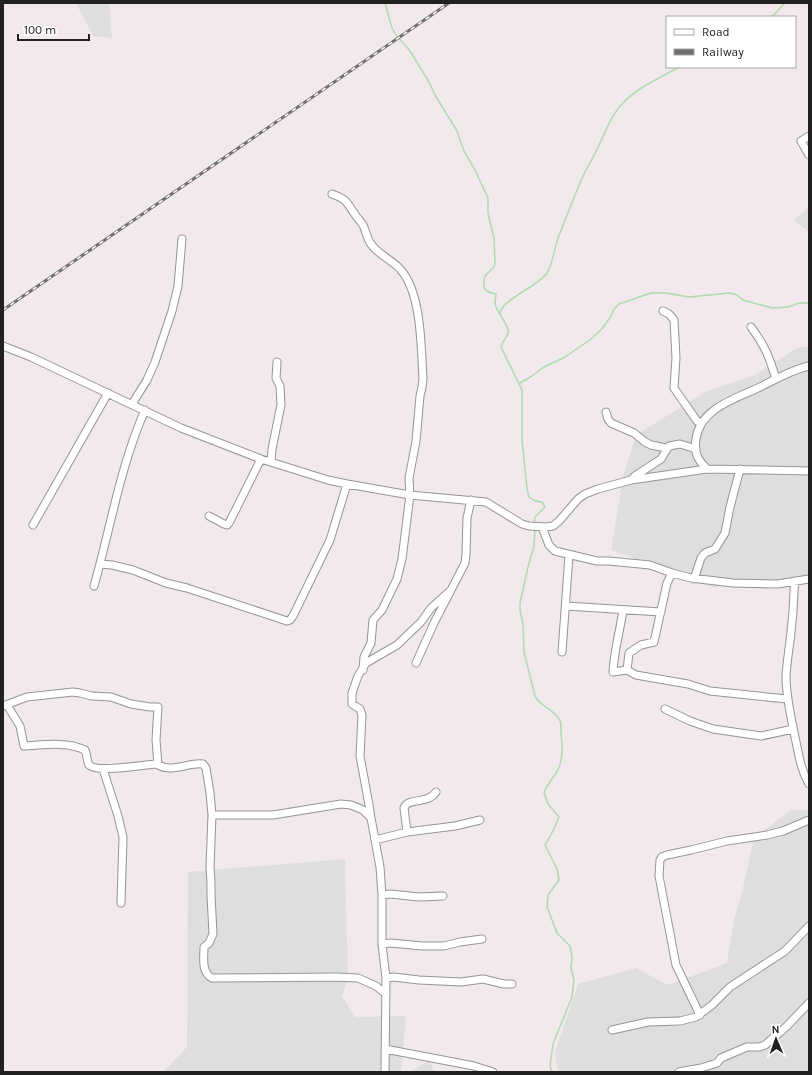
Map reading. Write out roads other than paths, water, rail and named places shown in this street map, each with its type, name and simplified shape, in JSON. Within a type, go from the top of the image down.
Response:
[{"type":"street","points":[[809,136],[801,141],[809,156]]},
{"type":"street","points":[[332,194],[341,197],[348,203],[362,223],[370,244],[374,249],[402,271],[409,285],[417,307],[423,379],[416,441],[409,478],[410,495],[402,559],[397,579],[382,610],[373,620],[371,643],[364,657],[362,670]]},
{"type":"street","points":[[132,404],[147,380],[155,362],[172,311],[178,286],[182,240]]},
{"type":"street","points":[[663,311],[669,314],[674,320],[676,358],[674,388],[697,421],[702,423]]},
{"type":"street","points":[[751,327],[763,342],[770,358],[776,379]]},
{"type":"street","points":[[3,346],[31,357],[181,428],[261,459],[328,480],[347,484],[410,495],[486,502],[522,524],[552,526],[567,513],[578,500],[590,491],[632,480],[707,469],[809,471]]},
{"type":"street","points":[[271,462],[272,449],[281,405],[280,386],[276,378],[277,362]]},
{"type":"street","points":[[707,469],[697,459],[696,449],[697,434],[708,415],[724,404],[800,368],[809,366]]},
{"type":"street","points":[[33,525],[108,393]]},
{"type":"street","points":[[94,586],[124,467],[135,432],[145,410]]},
{"type":"street","points":[[606,412],[611,423],[634,433],[651,445],[666,448],[673,444],[680,444],[696,449]]},
{"type":"street","points":[[632,480],[635,476],[661,459],[664,456],[666,448]]},
{"type":"street","points":[[209,516],[226,525],[229,523],[261,459]]},
{"type":"street","points":[[694,578],[701,558],[705,553],[715,548],[725,533],[740,469]]},
{"type":"street","points":[[100,564],[133,570],[166,583],[187,588],[287,621],[293,616],[330,540],[347,484]]},
{"type":"street","points":[[416,663],[464,563],[466,554],[467,518],[471,500]]},
{"type":"street","points":[[536,526],[555,551],[597,561],[650,565],[672,573],[694,578],[741,583],[778,584],[809,579]]},
{"type":"street","points":[[562,652],[569,555]]},
{"type":"street","points":[[627,670],[629,653],[641,645],[654,642],[667,583],[672,573]]},
{"type":"street","points":[[795,581],[793,594],[793,616],[786,676],[788,699],[798,758],[809,784]]},
{"type":"street","points":[[385,1072],[386,978],[382,944],[382,895],[380,867],[360,756],[362,715],[360,709],[352,704],[352,693],[358,676],[366,663],[397,645],[421,622],[431,608],[450,590]]},
{"type":"street","points":[[566,606],[661,612]]},
{"type":"street","points":[[623,610],[614,657],[613,672],[627,670],[636,675],[688,684],[710,691],[788,699]]},
{"type":"street","points":[[158,765],[156,729],[158,707],[131,704],[111,697],[92,696],[73,692],[33,696],[5,706],[20,726],[24,746],[77,746],[85,750],[89,765],[93,768],[103,769],[155,764],[162,767],[173,767],[198,763],[203,764],[206,768],[212,816],[210,866],[212,883],[211,900],[213,934],[209,943],[204,947],[204,964],[206,974],[208,976],[212,978],[358,978],[376,986],[386,994]]},
{"type":"street","points":[[665,709],[690,721],[713,729],[761,736],[793,729]]},
{"type":"street","points":[[103,769],[123,837],[121,903]]},
{"type":"street","points":[[407,832],[404,808],[405,805],[408,802],[426,800],[432,797],[436,792]]},
{"type":"street","points":[[212,816],[273,815],[341,804],[351,805],[363,810],[371,818]]},
{"type":"street","points":[[375,840],[407,832],[455,826],[480,820]]},
{"type":"street","points":[[700,1015],[676,965],[659,876],[660,860],[662,856],[727,841],[783,831],[809,820]]},
{"type":"street","points":[[382,895],[390,894],[419,897],[443,896]]},
{"type":"street","points":[[612,1030],[648,1022],[680,1021],[700,1015],[730,987],[785,950],[809,926]]},
{"type":"street","points":[[382,944],[391,943],[422,946],[444,946],[482,939]]},
{"type":"street","points":[[386,978],[394,977],[460,982],[483,979],[504,984],[512,984]]},
{"type":"street","points":[[679,1072],[717,1063],[721,1058],[747,1047],[759,1047],[765,1045],[809,1004]]},
{"type":"street","points":[[385,1049],[466,1065],[490,1072]]},
{"type":"waterway","points":[[385,3],[392,28],[410,51],[457,131],[464,151],[488,198],[488,213],[494,238],[495,264],[485,276],[484,286],[486,291],[496,294],[496,307],[508,330],[501,347],[522,390],[522,440],[527,489],[529,497],[535,501],[542,502],[545,507],[535,517],[534,523]]},
{"type":"waterway","points":[[773,16],[785,3]]},
{"type":"waterway","points":[[500,314],[506,304],[543,278],[547,273],[558,238],[578,187],[615,113],[635,92],[677,68]]},
{"type":"waterway","points":[[520,383],[544,367],[565,357],[591,339],[602,329],[614,309],[619,304],[651,293],[666,293],[689,297],[730,293],[737,295],[743,300],[772,308],[788,307],[799,303],[809,303]]},
{"type":"waterway","points":[[535,529],[534,546],[520,603],[520,610],[523,624],[524,652],[535,696],[557,716],[561,724],[561,762],[557,772],[544,792],[548,804],[559,817],[545,845],[557,869],[559,880],[548,895],[547,907],[557,933],[570,946],[572,957],[571,968],[574,980],[572,997],[553,1044],[550,1066],[552,1072]]},
{"type":"railway","points":[[3,310],[449,3]]}]
